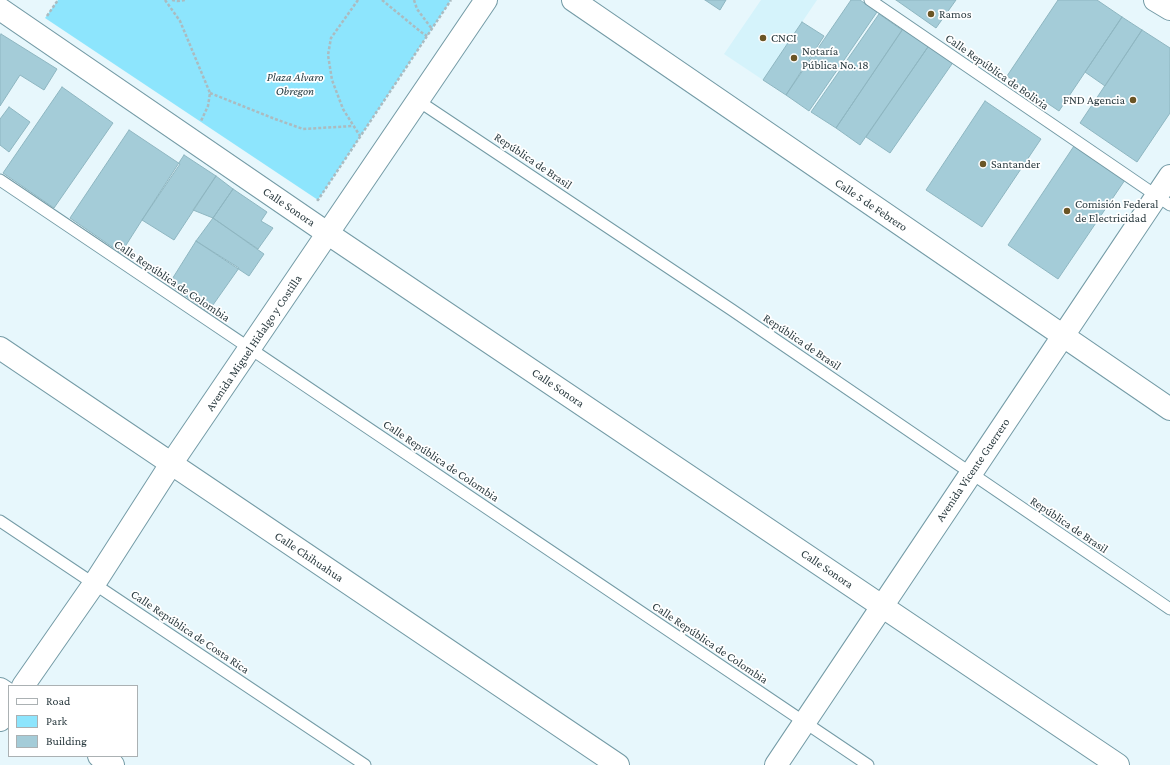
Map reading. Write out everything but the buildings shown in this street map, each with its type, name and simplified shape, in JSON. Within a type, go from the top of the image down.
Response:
[{"type":"street","name":"Avenida Miguel Hidalgo y Costilla","points":[[24,685],[94,584],[171,464],[486,0]]},
{"type":"street","name":"Calle 5 de Febrero","points":[[573,0],[1170,409]]},
{"type":"street","points":[[1155,0],[1170,9]]},
{"type":"street","name":"Calle Sonora","points":[[0,9],[327,233],[1118,765]]},
{"type":"street","name":"Avenida Vicente Guerrero","points":[[776,765],[1063,336],[1163,201],[1170,176]]},
{"type":"street","name":"Calle Chihuahua","points":[[0,348],[618,765]]},
{"type":"street","points":[[0,720],[8,708]]},
{"type":"street","points":[[101,757],[113,765]]},
{"type":"lane","name":"Calle República de Bolivia","points":[[870,0],[1163,201]]},
{"type":"lane","name":"República de Brasil","points":[[417,100],[732,310],[970,474],[1170,609]]},
{"type":"lane","name":"Calle República de Colombia","points":[[0,180],[868,765]]},
{"type":"lane","name":"Calle República de Costa Rica","points":[[0,521],[365,765]]},
{"type":"path","points":[[46,18],[58,0]]},
{"type":"path","points":[[166,0],[180,21],[210,93],[208,106],[201,122],[194,118]]},
{"type":"path","points":[[172,0],[177,2],[185,0]]},
{"type":"path","points":[[358,0],[331,38],[328,55],[332,80],[343,109],[360,136]]},
{"type":"path","points":[[382,0],[427,36]]},
{"type":"path","points":[[414,0],[417,9],[432,29]]},
{"type":"path","points":[[311,195],[318,200],[451,0]]},
{"type":"path","points":[[210,93],[303,129],[354,126]]},
{"type":"shaded area","name":"CNCI","points":[[761,0],[817,0],[763,80],[724,54]]},
{"type":"green space","name":"Plaza Alvaro Obregon","points":[[58,0],[451,0],[318,200],[45,18]]},
{"type":"place","name":"Ramos","points":[[931,14]]},
{"type":"place","name":"CNCI","points":[[763,38]]},
{"type":"place","name":"Notaría Pública No. 18","points":[[794,58]]},
{"type":"place","name":"FND Agencia","points":[[1133,100]]},
{"type":"place","name":"Santander","points":[[983,164]]},
{"type":"place","name":"Comisión Federal de Electricidad","points":[[1067,211]]}]
